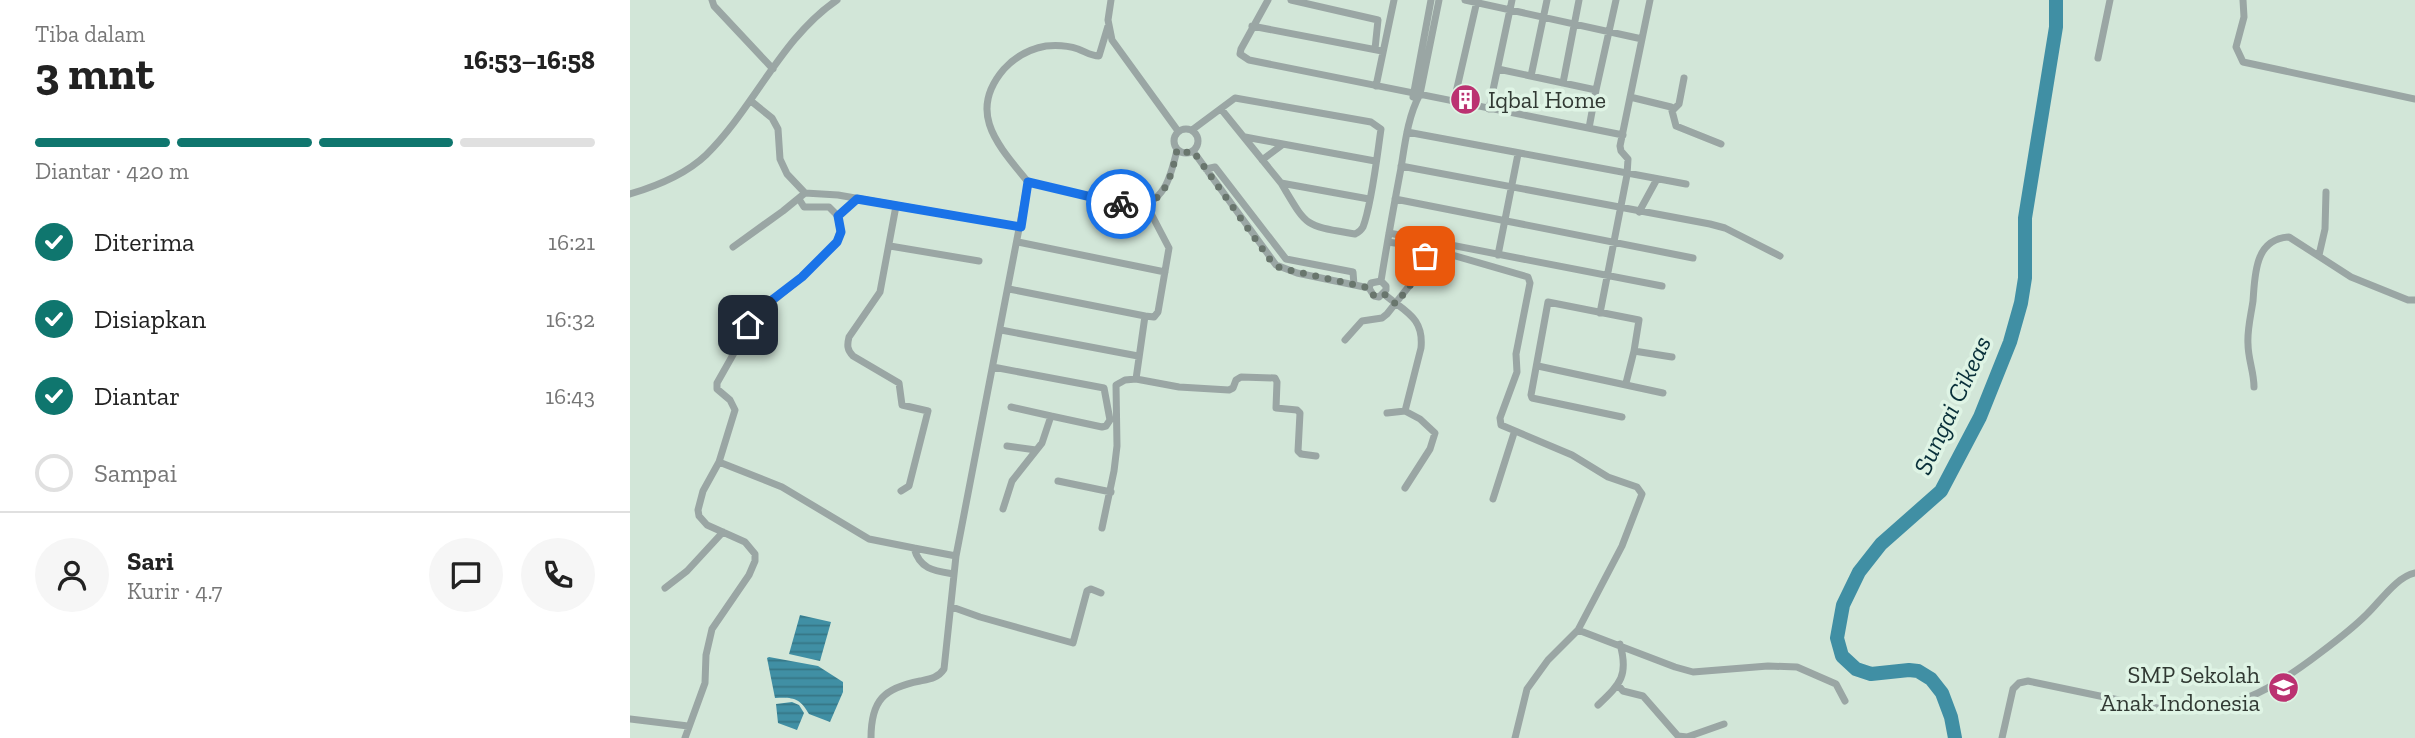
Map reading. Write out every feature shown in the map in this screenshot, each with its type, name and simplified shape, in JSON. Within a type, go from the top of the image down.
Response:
[{"type":"street","points":[[712,0],[714,6],[773,69]]},
{"type":"street","points":[[630,194],[673,178],[705,157],[821,11],[837,0]]},
{"type":"street","points":[[1111,0],[1108,26],[1099,56],[1059,46],[1032,50],[1019,55],[1007,65],[990,88],[987,114],[992,135],[1028,182],[1132,206],[1146,204],[1158,196],[1170,180],[1177,150],[1173,139],[1178,131],[1188,128],[1192,130],[1198,138],[1197,147],[1184,153],[1177,150]]},
{"type":"street","points":[[1268,0],[1241,49],[1242,57],[1623,135]]},
{"type":"street","points":[[1291,0],[1378,20],[1376,86]]},
{"type":"street","points":[[1378,50],[1394,0]]},
{"type":"street","points":[[1381,281],[1431,0]]},
{"type":"street","points":[[1416,94],[1439,0]]},
{"type":"street","points":[[1465,0],[1642,39]]},
{"type":"street","points":[[1489,109],[1512,0]]},
{"type":"street","points":[[1531,76],[1546,0]]},
{"type":"street","points":[[1563,83],[1579,0]]},
{"type":"street","points":[[1589,128],[1616,0]]},
{"type":"street","points":[[1600,313],[1627,174],[1628,159],[1620,149],[1650,0]]},
{"type":"street","points":[[2098,58],[2110,0]]},
{"type":"street","points":[[2244,0],[2244,17],[2236,47],[2244,62],[2415,99]]},
{"type":"street","points":[[1454,102],[1477,1]]},
{"type":"street","points":[[1108,26],[1112,40],[1178,131]]},
{"type":"street","points":[[1252,26],[1378,50]]},
{"type":"street","points":[[1498,69],[1596,90]]},
{"type":"street","points":[[1684,78],[1679,104],[1673,110],[1673,121],[1676,126],[1721,144]]},
{"type":"street","points":[[1630,97],[1671,107],[1673,110]]},
{"type":"street","points":[[1192,130],[1221,108],[1235,98],[1371,122],[1381,129],[1363,227],[1359,232],[1355,234],[1313,227],[1302,219],[1281,183],[1221,108]]},
{"type":"street","points":[[685,738],[705,683],[706,655],[712,629],[755,561],[751,547],[702,522],[698,510],[703,491],[719,462],[735,410],[730,400],[717,389],[717,383],[755,316],[802,277],[837,242],[841,232],[838,216],[829,207],[804,207],[802,196],[779,159],[778,129],[772,118],[751,100]]},
{"type":"street","points":[[1407,132],[1686,184]]},
{"type":"street","points":[[1245,137],[1376,161]]},
{"type":"street","points":[[1262,160],[1282,145]]},
{"type":"street","points":[[1193,151],[1276,265],[1297,273],[1369,288],[1374,296],[1384,294]]},
{"type":"street","points":[[1498,255],[1518,154]]},
{"type":"street","points":[[1401,166],[1725,228],[1780,256]]},
{"type":"street","points":[[1206,169],[1215,167],[1283,256],[1353,272],[1354,285]]},
{"type":"street","points":[[1639,212],[1657,180]]},
{"type":"street","points":[[871,738],[875,710],[882,695],[895,688],[934,678],[942,673],[946,663],[956,556],[1028,182]]},
{"type":"street","points":[[1281,183],[1368,199]]},
{"type":"street","points":[[2319,256],[2325,229],[2326,192]]},
{"type":"street","points":[[733,247],[802,196],[838,195],[1021,227]]},
{"type":"street","points":[[1231,204],[1240,198]]},
{"type":"street","points":[[838,216],[857,199]]},
{"type":"street","points":[[1395,199],[1693,258]]},
{"type":"street","points":[[1009,289],[1154,317],[1158,312],[1168,244],[1146,204]]},
{"type":"street","points":[[896,206],[890,246],[876,300],[849,337],[847,344],[848,351],[853,356],[899,383],[902,405],[928,411],[909,486],[901,491]]},
{"type":"street","points":[[1254,236],[1262,229]]},
{"type":"street","points":[[2254,387],[2248,346],[2253,276],[2259,257],[2270,244],[2284,237],[2293,239],[2351,277],[2408,300],[2415,300]]},
{"type":"street","points":[[1388,238],[1531,280],[1516,354],[1517,372],[1500,418],[1501,425],[1642,491],[1622,546],[1578,630],[1532,680],[1524,698],[1514,738]]},
{"type":"street","points":[[1388,238],[1498,255],[1662,286]]},
{"type":"street","points":[[1018,242],[1165,272]]},
{"type":"street","points":[[890,246],[979,261]]},
{"type":"street","points":[[1345,340],[1362,321],[1382,318],[1396,304],[1417,276],[1428,248]]},
{"type":"street","points":[[1297,273],[1299,261]]},
{"type":"street","points":[[1369,288],[1371,283],[1381,281]]},
{"type":"street","points":[[1381,281],[1386,286],[1384,294]]},
{"type":"street","points":[[1384,294],[1413,316],[1419,324],[1422,338],[1405,411]]},
{"type":"street","points":[[1622,417],[1532,398],[1544,301],[1639,320],[1626,383]]},
{"type":"street","points":[[1136,379],[1145,316]]},
{"type":"street","points":[[1001,330],[1138,356]]},
{"type":"street","points":[[1634,351],[1672,357]]},
{"type":"street","points":[[1538,366],[1663,393]]},
{"type":"street","points":[[993,367],[1102,387],[1105,390],[1110,420],[1105,426],[1011,407]]},
{"type":"street","points":[[1102,528],[1111,492],[1117,446],[1116,385],[1125,380],[1229,390],[1241,377],[1275,378],[1276,408],[1299,411],[1299,453],[1316,456]]},
{"type":"street","points":[[1387,413],[1405,411],[1435,433],[1430,449],[1405,488]]},
{"type":"street","points":[[1003,509],[1012,481],[1046,435],[1051,416]]},
{"type":"street","points":[[1493,499],[1514,433]]},
{"type":"street","points":[[1007,446],[1036,450]]},
{"type":"street","points":[[719,462],[782,487],[869,539],[956,556]]},
{"type":"street","points":[[1058,481],[1111,492]]},
{"type":"street","points":[[665,588],[688,571],[723,532]]},
{"type":"street","points":[[914,548],[926,568],[954,574]]},
{"type":"street","points":[[2001,738],[2013,689],[2019,682],[2028,681],[2181,711],[2220,706],[2263,692],[2300,669],[2339,638],[2403,578],[2415,573]]},
{"type":"street","points":[[952,607],[1073,643],[1087,591],[1091,589],[1101,593]]},
{"type":"street","points":[[1578,630],[1693,672],[1769,666],[1797,667],[1836,684],[1845,701]]},
{"type":"street","points":[[1598,705],[1618,685],[1624,666],[1620,644]]},
{"type":"street","points":[[1618,685],[1623,691],[1643,696],[1678,736],[1687,737],[1724,724]]},
{"type":"street","points":[[630,719],[688,726]]},
{"type":"water","points":[[800,615],[831,622],[820,661],[789,654]]},
{"type":"water","points":[[767,658],[818,666],[843,682],[843,692],[830,722],[809,714],[795,700],[775,698]]},
{"type":"water","points":[[792,702],[799,705],[804,713],[797,730],[778,723],[776,704]]},
{"type":"waterway","name":"Sungai Cikeas","points":[[1955,738],[1942,693],[1931,679],[1918,671],[1871,674],[1856,669],[1842,656],[1837,638],[1843,605],[1859,572],[1881,544],[1941,491],[1980,417],[2010,342],[2025,278],[2025,218],[2056,27],[2056,0]]},
{"type":"way so far","points":[[1121,204],[1139,206],[1152,201],[1170,180],[1177,150],[1184,153],[1193,151],[1271,261],[1280,268],[1369,288],[1374,296],[1384,294],[1396,304],[1417,276],[1425,256]]},
{"type":"place","name":"Iqbal Home","points":[[1465,99]]},
{"type":"place","name":"SMP Sekolah Anak Indonesia","points":[[2283,688]]},
{"type":"route","points":[[748,325],[763,307],[790,288],[837,242],[841,232],[838,216],[857,199],[1021,227],[1028,182],[1121,204]]}]
